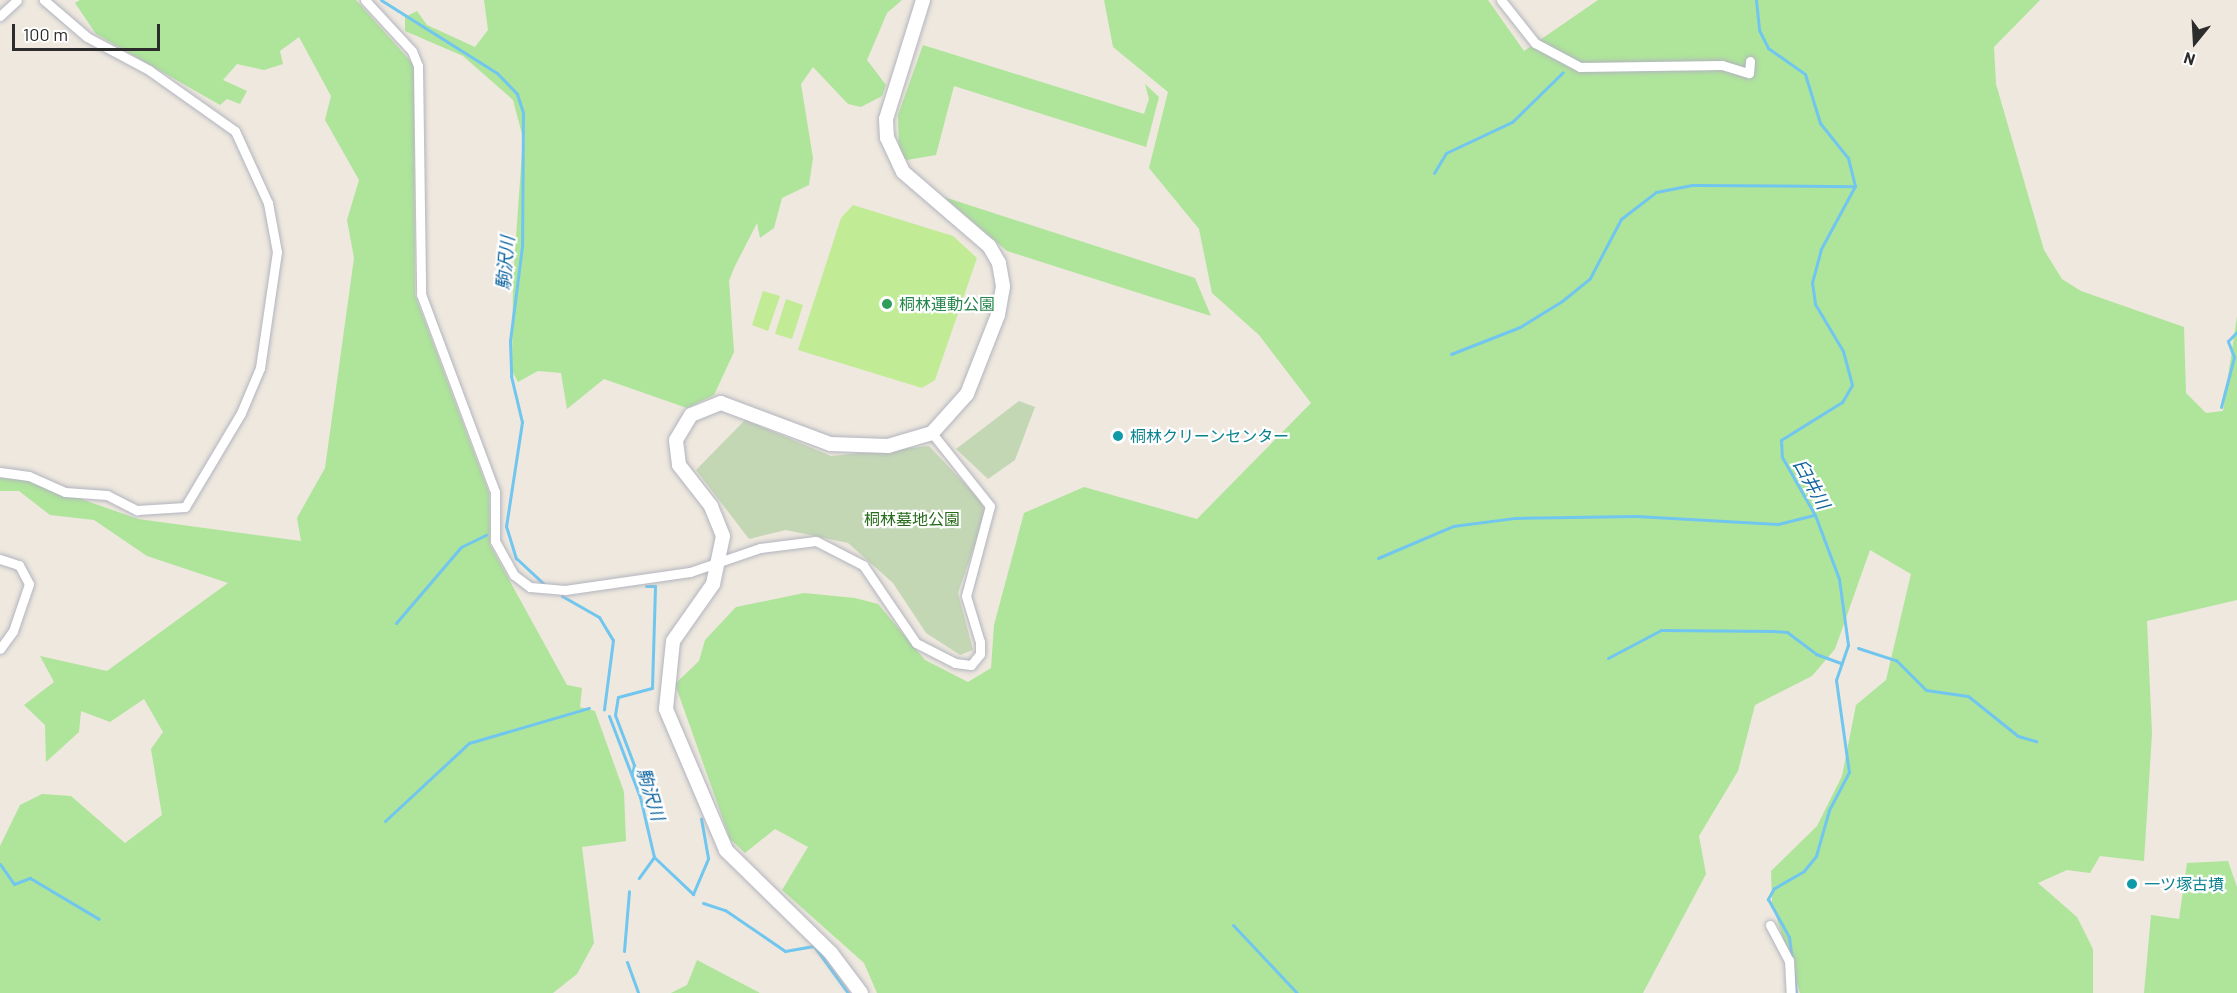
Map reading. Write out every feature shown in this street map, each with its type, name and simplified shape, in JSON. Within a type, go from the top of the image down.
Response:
[{"type":"street","points":[[0,16],[17,0]]},
{"type":"street","points":[[0,472],[29,476],[65,492],[107,495],[137,510],[185,507],[241,413],[260,368],[277,252],[268,203],[235,131],[158,75],[87,37],[44,0]]},
{"type":"street","points":[[365,0],[412,51],[418,66],[421,294],[495,492],[495,541],[501,559],[530,587],[548,591],[690,572],[790,541],[836,548],[870,572],[916,643],[955,663],[971,664],[980,654],[980,642],[966,596],[990,506],[932,433]]},
{"type":"street","points":[[861,993],[831,953],[726,850],[666,709],[673,641],[713,584],[722,562],[718,520],[675,452],[677,432],[699,409],[735,405],[807,437],[861,448],[888,446],[932,433],[967,394],[990,341],[1003,286],[988,246],[903,172],[887,138],[886,118],[923,0]]},
{"type":"street","points":[[1500,0],[1535,43],[1580,67],[1722,65],[1749,73],[1750,61]]},
{"type":"street","points":[[0,558],[19,565],[29,584],[17,623],[0,649]]},
{"type":"street","points":[[1770,925],[1789,960],[1791,993]]},
{"type":"green space","points":[[80,0],[356,0],[414,65],[415,295],[489,493],[490,545],[567,685],[582,688],[580,707],[595,711],[624,792],[626,841],[582,847],[594,943],[577,974],[553,993],[0,993],[0,846],[20,805],[42,794],[71,796],[125,843],[162,815],[151,749],[163,732],[144,699],[110,722],[81,711],[79,732],[46,762],[45,725],[24,705],[54,682],[40,656],[107,671],[228,583],[147,556],[94,520],[50,515],[19,491],[0,491],[0,478],[27,480],[138,519],[301,541],[297,518],[325,468],[354,258],[347,220],[359,180],[325,120],[331,96],[299,37],[280,51],[283,64],[264,70],[237,64],[223,80],[247,91],[240,104],[227,99],[220,105],[96,34],[75,3]]},
{"type":"green space","points":[[484,0],[902,0],[887,13],[867,60],[886,85],[882,96],[861,107],[848,104],[813,67],[801,84],[813,158],[809,185],[782,198],[774,228],[760,238],[757,223],[734,268],[729,281],[734,352],[714,395],[687,408],[604,379],[567,409],[561,373],[538,371],[518,382],[512,371],[513,280],[523,138],[513,100],[463,56],[405,31],[405,17],[417,11],[427,25],[475,47],[488,30]]},
{"type":"green space","points":[[1104,0],[1488,0],[1524,51],[1598,0],[2040,0],[1994,47],[1996,84],[2044,250],[2062,279],[2081,291],[2184,327],[2186,393],[2206,413],[2223,411],[2237,316],[2237,600],[2147,621],[2152,734],[2144,861],[2100,856],[2090,873],[2067,870],[2038,883],[2077,917],[2093,949],[2093,993],[1800,993],[1772,903],[1771,871],[1817,826],[1842,776],[1856,705],[1886,680],[1911,574],[1870,550],[1835,649],[1812,676],[1755,705],[1738,771],[1699,836],[1706,874],[1643,993],[877,993],[864,963],[782,890],[808,847],[775,829],[745,853],[730,839],[675,684],[699,661],[705,640],[736,607],[804,593],[855,598],[878,604],[925,660],[968,682],[991,668],[994,625],[1024,513],[1084,487],[1197,519],[1311,403],[1259,335],[1212,293],[1199,229],[1149,168],[1168,92],[1113,47]]},
{"type":"green space","points":[[923,45],[1144,114],[1149,99],[1145,84],[1159,97],[1146,147],[954,86],[936,155],[907,160],[899,154],[898,115]]},
{"type":"green space","points":[[944,197],[1195,278],[1211,316],[1007,251]]},
{"type":"green space","name":"桐林運動公園","points":[[853,205],[953,236],[977,258],[935,380],[922,388],[798,350],[841,218]]},
{"type":"green space","points":[[763,291],[780,296],[768,331],[752,325]]},
{"type":"green space","points":[[786,299],[803,305],[792,339],[775,334]]},
{"type":"green space","points":[[1019,401],[1035,407],[1015,460],[988,479],[956,449]]},
{"type":"green space","name":"桐林墓地公園","points":[[745,420],[831,456],[929,446],[982,502],[985,515],[958,593],[973,650],[960,655],[926,633],[893,583],[848,543],[786,530],[749,539],[696,470]]},
{"type":"green space","points":[[2228,861],[2237,887],[2237,993],[2144,993],[2151,915],[2179,919],[2187,863]]},
{"type":"green space","points":[[697,960],[760,993],[671,993],[687,985]]},
{"type":"waterway","name":"駒沢川","points":[[381,0],[497,73],[517,94],[523,112],[522,246],[510,341],[511,376],[522,422],[506,526],[516,558],[544,584]]},
{"type":"waterway","name":"臼井川","points":[[1756,0],[1759,30],[1768,48],[1805,74],[1820,123],[1848,158],[1855,186],[1821,249],[1812,282],[1815,304],[1843,351],[1852,385],[1842,402],[1781,440],[1782,457],[1815,515],[1839,579],[1848,645],[1836,680],[1849,772],[1829,810],[1816,856],[1804,871],[1774,888],[1768,899],[1789,937],[1796,993]]},
{"type":"waterway","points":[[1434,173],[1446,153],[1512,122],[1563,72]]},
{"type":"waterway","points":[[1451,354],[1520,327],[1562,301],[1590,278],[1621,219],[1656,192],[1693,185],[1855,186]]},
{"type":"waterway","points":[[2221,407],[2234,357],[2228,341],[2237,332]]},
{"type":"waterway","points":[[1378,558],[1453,526],[1515,518],[1636,516],[1778,524],[1815,515]]},
{"type":"waterway","points":[[396,623],[461,547],[486,535]]},
{"type":"waterway","points":[[632,775],[634,765],[615,715],[618,697],[652,688],[655,586],[646,586]]},
{"type":"waterway","name":"駒沢川","points":[[562,596],[599,617],[613,640],[604,709]]},
{"type":"waterway","points":[[1608,658],[1661,630],[1774,631],[1787,632],[1816,654],[1841,663]]},
{"type":"waterway","points":[[1858,648],[1896,660],[1926,690],[1968,696],[2018,736],[2036,741]]},
{"type":"waterway","points":[[385,821],[469,743],[589,708]]},
{"type":"waterway","name":"駒沢川","points":[[609,716],[640,797],[654,857],[639,878]]},
{"type":"waterway","points":[[654,857],[693,894],[708,858],[701,819]]},
{"type":"waterway","points":[[0,864],[14,884],[30,878],[99,919]]},
{"type":"waterway","name":"駒沢川","points":[[624,951],[629,891]]},
{"type":"waterway","points":[[703,903],[725,910],[785,951],[814,946],[848,993]]},
{"type":"waterway","points":[[1233,925],[1297,993]]},
{"type":"waterway","name":"駒沢川","points":[[627,962],[638,993]]},
{"type":"place","name":"桐林運動公園","points":[[887,304]]},
{"type":"place","name":"桐林クリーンセンター","points":[[1118,436]]},
{"type":"place","name":"一ツ塚古墳","points":[[2132,884]]}]
